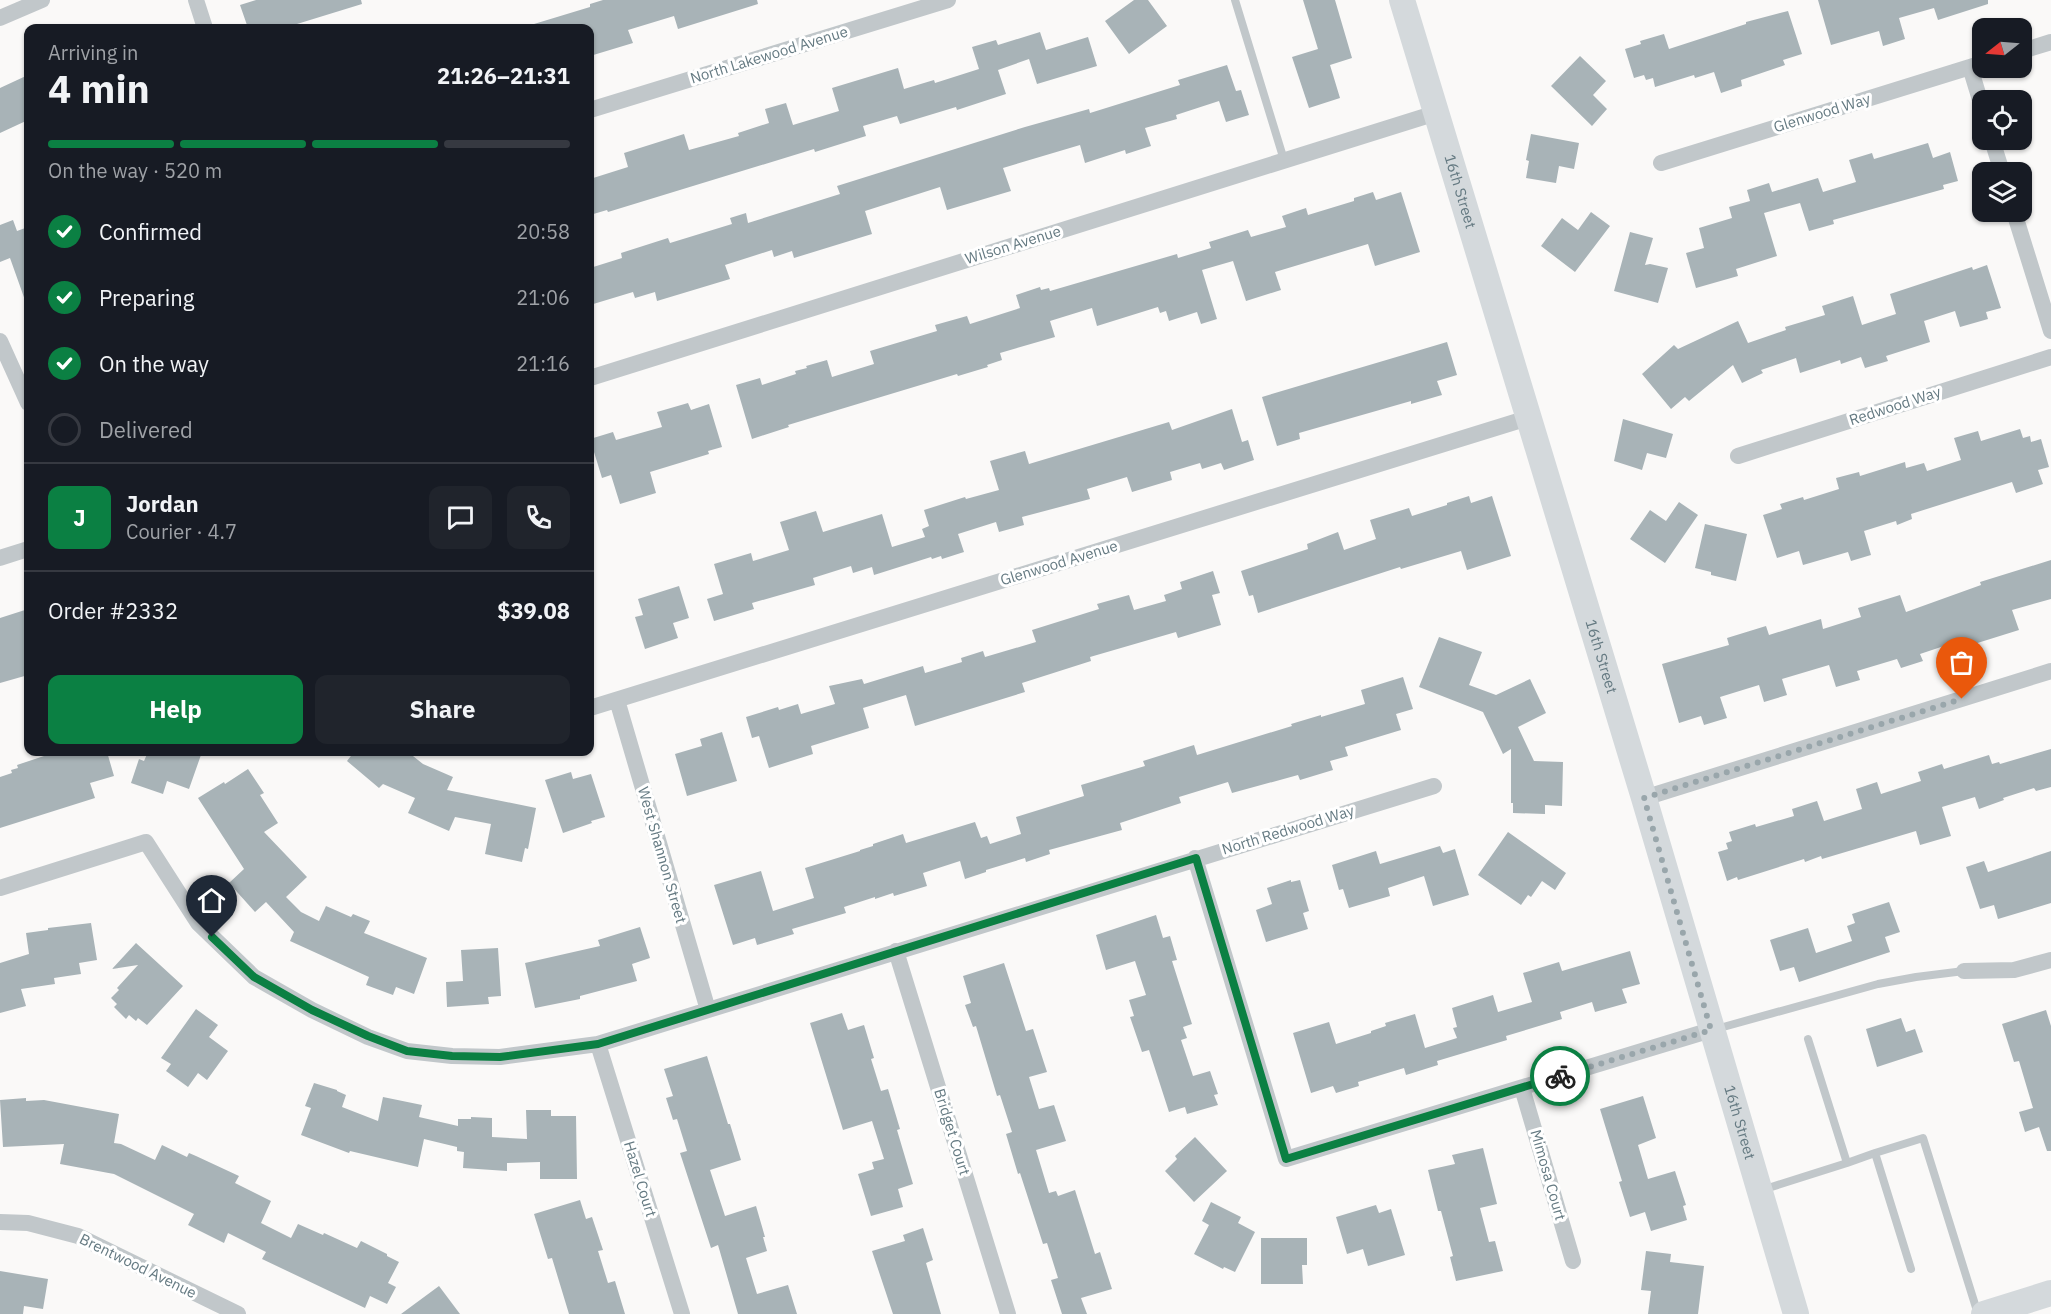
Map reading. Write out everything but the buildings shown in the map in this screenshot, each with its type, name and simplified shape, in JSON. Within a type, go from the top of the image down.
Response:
[{"type":"main road","name":"16th Street","points":[[1402,0],[1644,798],[1758,1192],[1796,1314]]},
{"type":"main road","points":[[1984,1314],[2051,1293]]},
{"type":"street","points":[[0,18],[42,0]]},
{"type":"street","points":[[196,0],[204,24]]},
{"type":"street","name":"North Lakewood Avenue","points":[[594,109],[948,0]]},
{"type":"street","points":[[2032,48],[2051,42]]},
{"type":"street","name":"Glenwood Way","points":[[1661,163],[1972,66]]},
{"type":"street","name":"Wilson Avenue","points":[[594,377],[1436,113]]},
{"type":"street","points":[[2017,222],[2051,331]]},
{"type":"street","points":[[0,341],[24,394]]},
{"type":"street","name":"Redwood Way","points":[[1738,456],[2051,357]]},
{"type":"street","name":"Glenwood Avenue","points":[[594,707],[1528,418]]},
{"type":"street","points":[[0,558],[24,550]]},
{"type":"street","points":[[1644,798],[2051,671]]},
{"type":"street","name":"West Shannon Street","points":[[617,700],[708,1010]]},
{"type":"street","name":"North Redwood Way","points":[[0,888],[146,842],[198,923],[254,977],[312,1010],[407,1051],[452,1056],[500,1057],[598,1044],[1434,786]]},
{"type":"street","points":[[1196,858],[1286,1159],[1711,1030]]},
{"type":"street","name":"Bridget Court","points":[[896,951],[1008,1314]]},
{"type":"street","points":[[1964,971],[2014,970],[2051,960]]},
{"type":"street","name":"Hazel Court","points":[[598,1044],[682,1314]]},
{"type":"street","name":"Mimosa Court","points":[[1522,1088],[1573,1262]]},
{"type":"street","name":"Brentwood Avenue","points":[[0,1222],[28,1223],[78,1236],[237,1314]]},
{"type":"lane","points":[[1235,0],[1284,160]]},
{"type":"lane","points":[[1711,1030],[1878,984],[1964,971]]},
{"type":"lane","points":[[1808,1039],[1847,1162]]},
{"type":"lane","points":[[1758,1192],[1923,1138],[1978,1314]]},
{"type":"lane","points":[[1875,1153],[1911,1269]]},
{"type":"way so far","points":[[1560,1076],[1711,1030],[1644,798],[1962,699]]},
{"type":"route","points":[[212,937],[254,977],[312,1010],[368,1036],[407,1051],[452,1056],[500,1057],[598,1044],[1196,858],[1286,1159],[1560,1076]]}]
